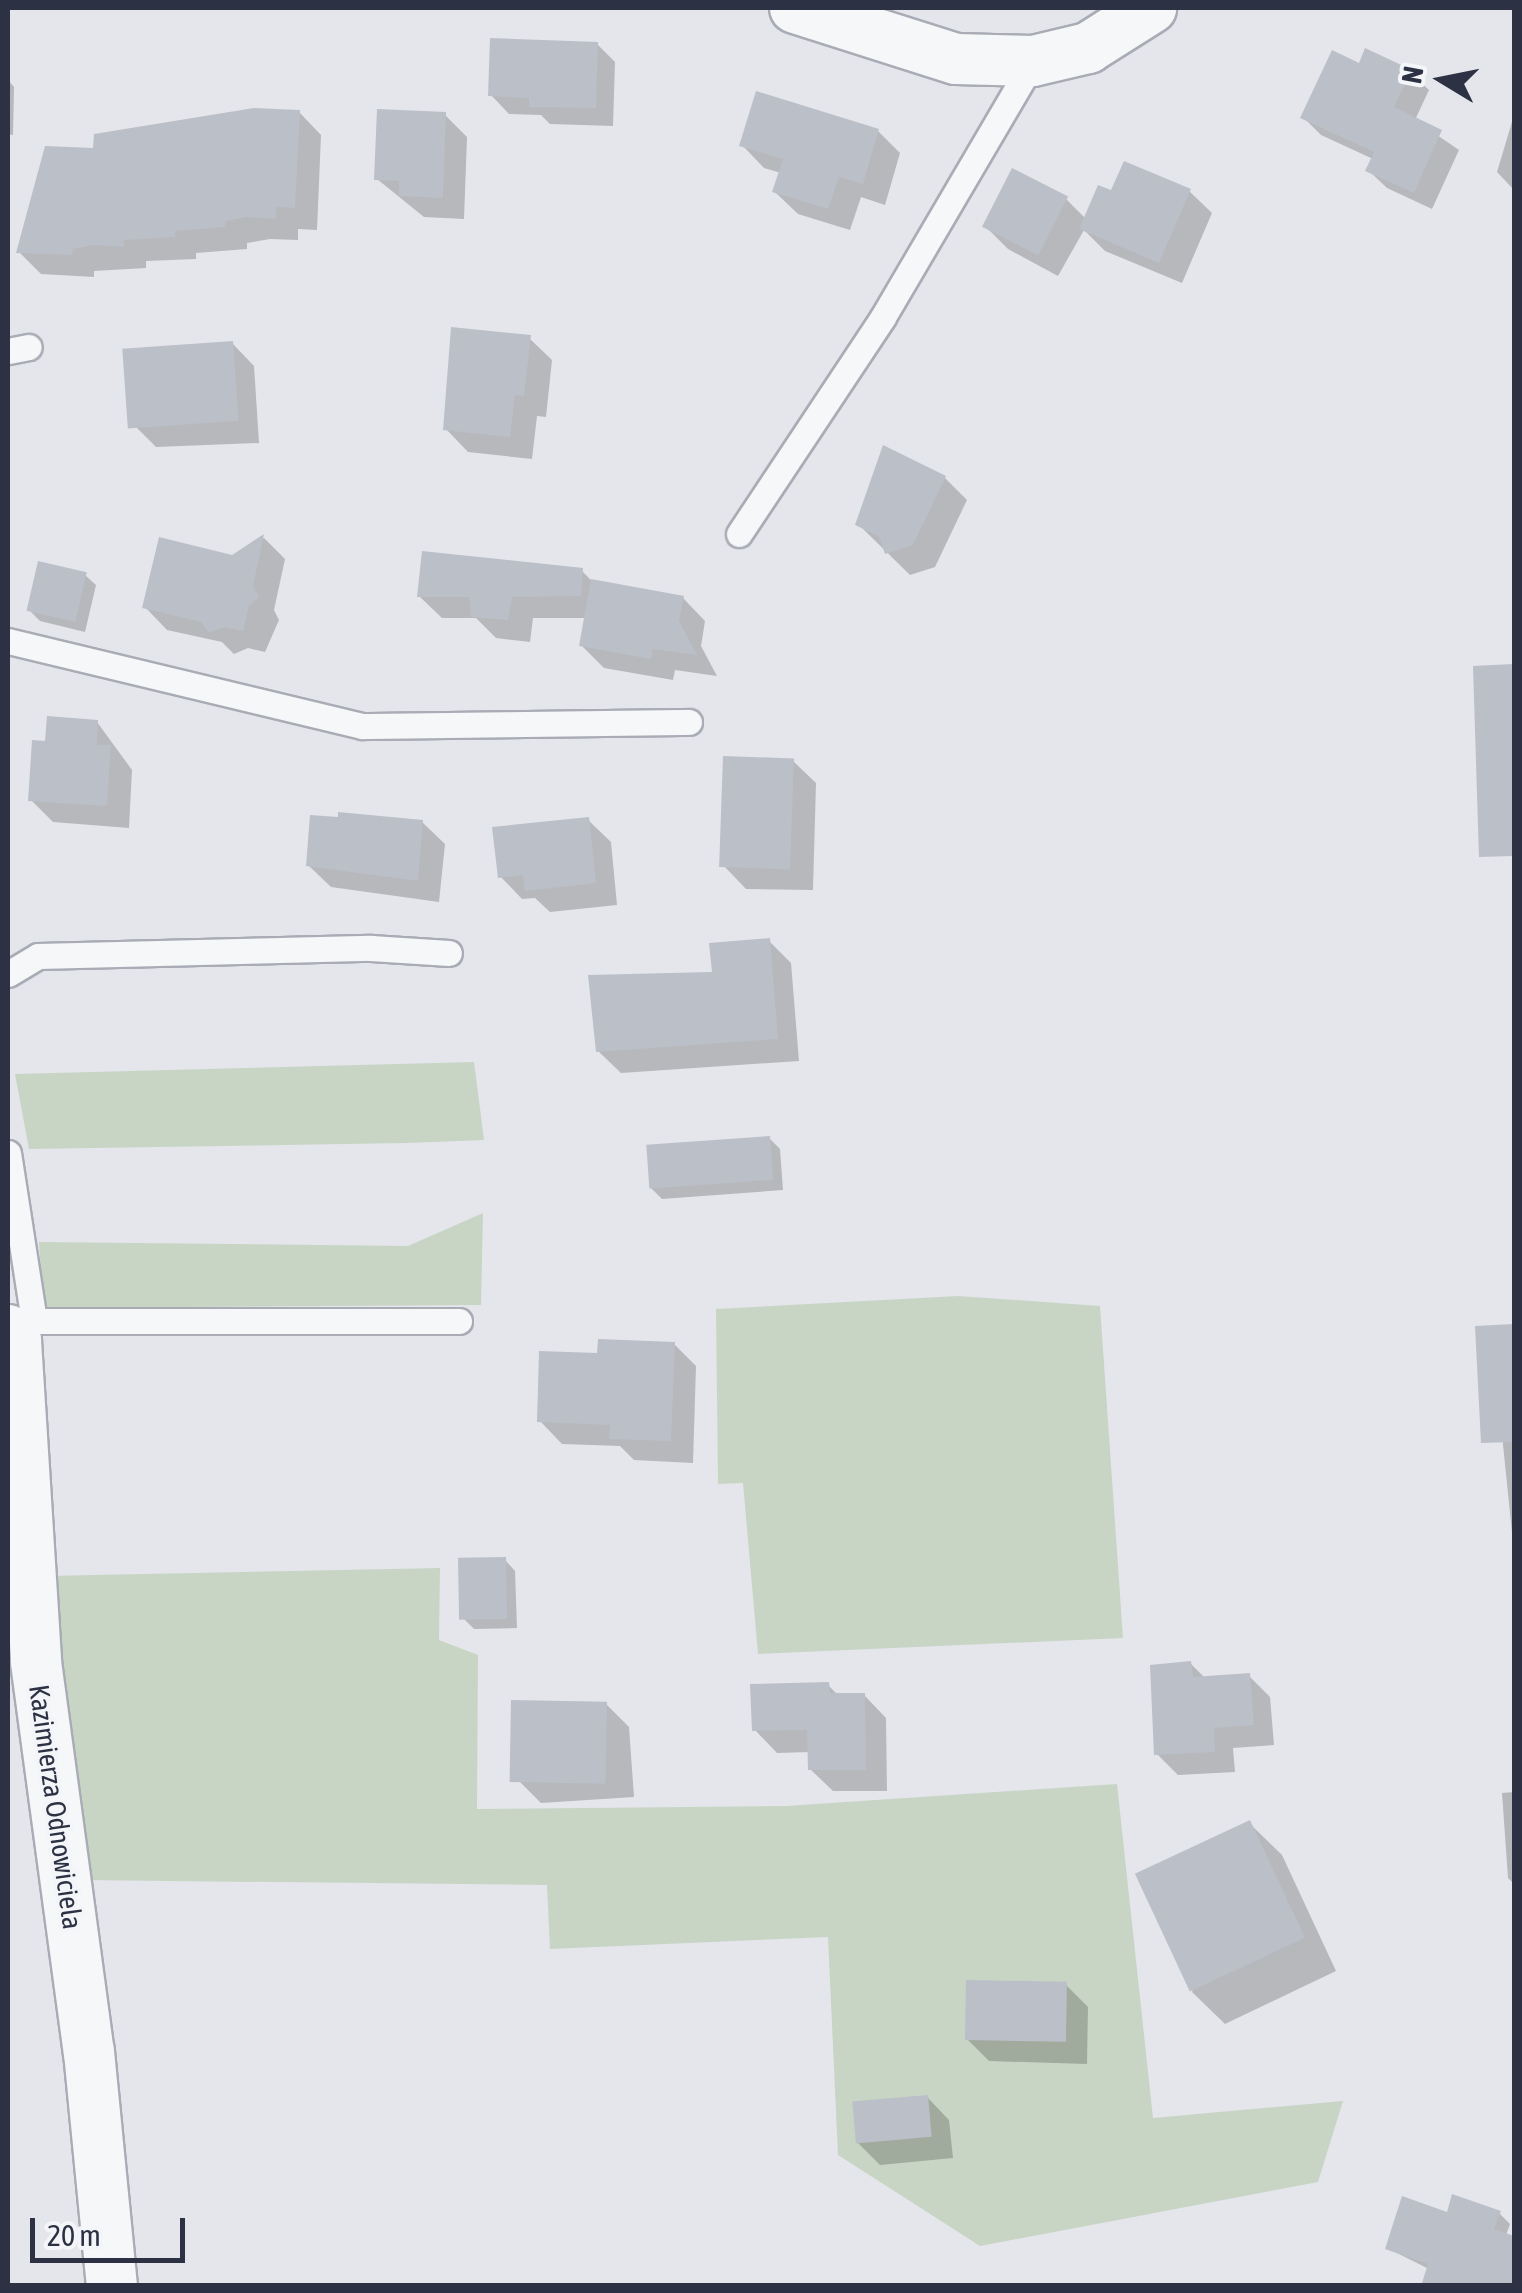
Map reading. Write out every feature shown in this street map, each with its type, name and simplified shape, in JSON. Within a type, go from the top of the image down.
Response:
[{"type":"street","points":[[795,8],[956,59],[1033,60],[1088,48],[1151,8]]},
{"type":"street","name":"Kazimierza Odnowiciela","points":[[16,1327],[36,1662],[89,2052],[112,2286]]},
{"type":"lane","points":[[739,534],[883,316],[1033,60]]},
{"type":"lane","points":[[8,640],[362,726],[690,722]]},
{"type":"lane","points":[[8,974],[38,956],[371,948],[448,953]]},
{"type":"lane","points":[[8,1153],[16,1327],[458,1321]]},
{"type":"green space","points":[[474,1062],[484,1140],[406,1143],[29,1149],[15,1074]]},
{"type":"green space","points":[[483,1213],[481,1305],[43,1308],[39,1242],[408,1246]]},
{"type":"green space","points":[[958,1296],[1100,1306],[1123,1638],[758,1654],[743,1483],[718,1484],[716,1309]]},
{"type":"green space","points":[[440,1568],[439,1640],[478,1655],[477,1809],[786,1806],[1117,1784],[1153,2118],[1343,2101],[1318,2182],[980,2246],[838,2155],[828,1937],[550,1949],[547,1885],[80,1880],[60,1640],[45,1576]]},
{"type":"building","points":[[490,38],[598,42],[596,108],[529,107],[529,98],[488,96]]},
{"type":"building","points":[[1365,48],[1412,70],[1394,107],[1442,130],[1414,193],[1365,171],[1374,152],[1300,118],[1332,50],[1359,63]]},
{"type":"building","points":[[756,91],[879,129],[863,184],[839,177],[828,209],[772,192],[783,159],[739,146]]},
{"type":"building","points":[[254,108],[300,110],[295,208],[276,207],[276,219],[246,217],[226,221],[225,227],[175,231],[175,237],[124,240],[124,247],[93,245],[73,249],[72,255],[16,253],[45,146],[93,148],[94,134]]},
{"type":"building","points":[[377,109],[446,112],[443,198],[399,196],[399,181],[374,180]]},
{"type":"building","points":[[1124,161],[1191,189],[1159,263],[1079,229],[1098,185],[1111,190]]},
{"type":"building","points":[[1012,168],[1068,197],[1038,255],[982,227]]},
{"type":"building","points":[[451,327],[531,335],[524,396],[515,395],[510,437],[443,430]]},
{"type":"building","points":[[233,341],[239,421],[128,429],[122,349]]},
{"type":"building","points":[[883,445],[946,476],[913,545],[885,554],[879,536],[855,525]]},
{"type":"building","points":[[264,534],[253,586],[259,597],[249,606],[243,631],[224,627],[209,633],[201,622],[142,608],[159,537],[232,555]]},
{"type":"building","points":[[422,551],[583,568],[581,596],[512,597],[508,620],[471,617],[469,597],[417,597]]},
{"type":"building","points":[[38,561],[87,572],[75,622],[27,611]]},
{"type":"building","points":[[591,579],[684,596],[679,621],[697,655],[653,649],[651,659],[579,646]]},
{"type":"building","points":[[1514,664],[1514,856],[1479,857],[1473,666]]},
{"type":"building","points":[[47,716],[98,720],[97,745],[111,745],[107,806],[28,801],[32,740],[45,741]]},
{"type":"building","points":[[723,756],[794,758],[790,869],[719,867]]},
{"type":"building","points":[[338,812],[423,820],[418,881],[306,866],[310,815],[338,817]]},
{"type":"building","points":[[589,817],[596,883],[525,891],[523,875],[498,878],[492,827]]},
{"type":"building","points":[[770,938],[778,1039],[596,1052],[588,975],[712,972],[709,943]]},
{"type":"building","points":[[770,1136],[773,1180],[649,1189],[646,1145]]},
{"type":"building","points":[[1514,1324],[1514,1442],[1481,1443],[1475,1326]]},
{"type":"building","points":[[598,1339],[675,1342],[671,1441],[609,1439],[610,1425],[537,1422],[539,1351],[597,1353]]},
{"type":"building","points":[[506,1557],[507,1619],[459,1620],[458,1558]]},
{"type":"building","points":[[1191,1661],[1193,1677],[1250,1673],[1254,1725],[1214,1728],[1215,1752],[1154,1755],[1150,1665]]},
{"type":"building","points":[[829,1682],[830,1693],[865,1693],[866,1770],[808,1770],[807,1730],[752,1731],[750,1684]]},
{"type":"building","points":[[511,1700],[607,1702],[606,1784],[510,1782]]},
{"type":"building","points":[[1250,1820],[1305,1938],[1190,1991],[1135,1874]]},
{"type":"building","points":[[966,1980],[1067,1982],[1066,2042],[965,2040]]},
{"type":"building","points":[[928,2095],[932,2137],[856,2143],[852,2102]]},
{"type":"building","points":[[1452,2194],[1501,2211],[1494,2229],[1514,2236],[1514,2286],[1421,2286],[1428,2264],[1385,2249],[1402,2196],[1447,2212]]}]
